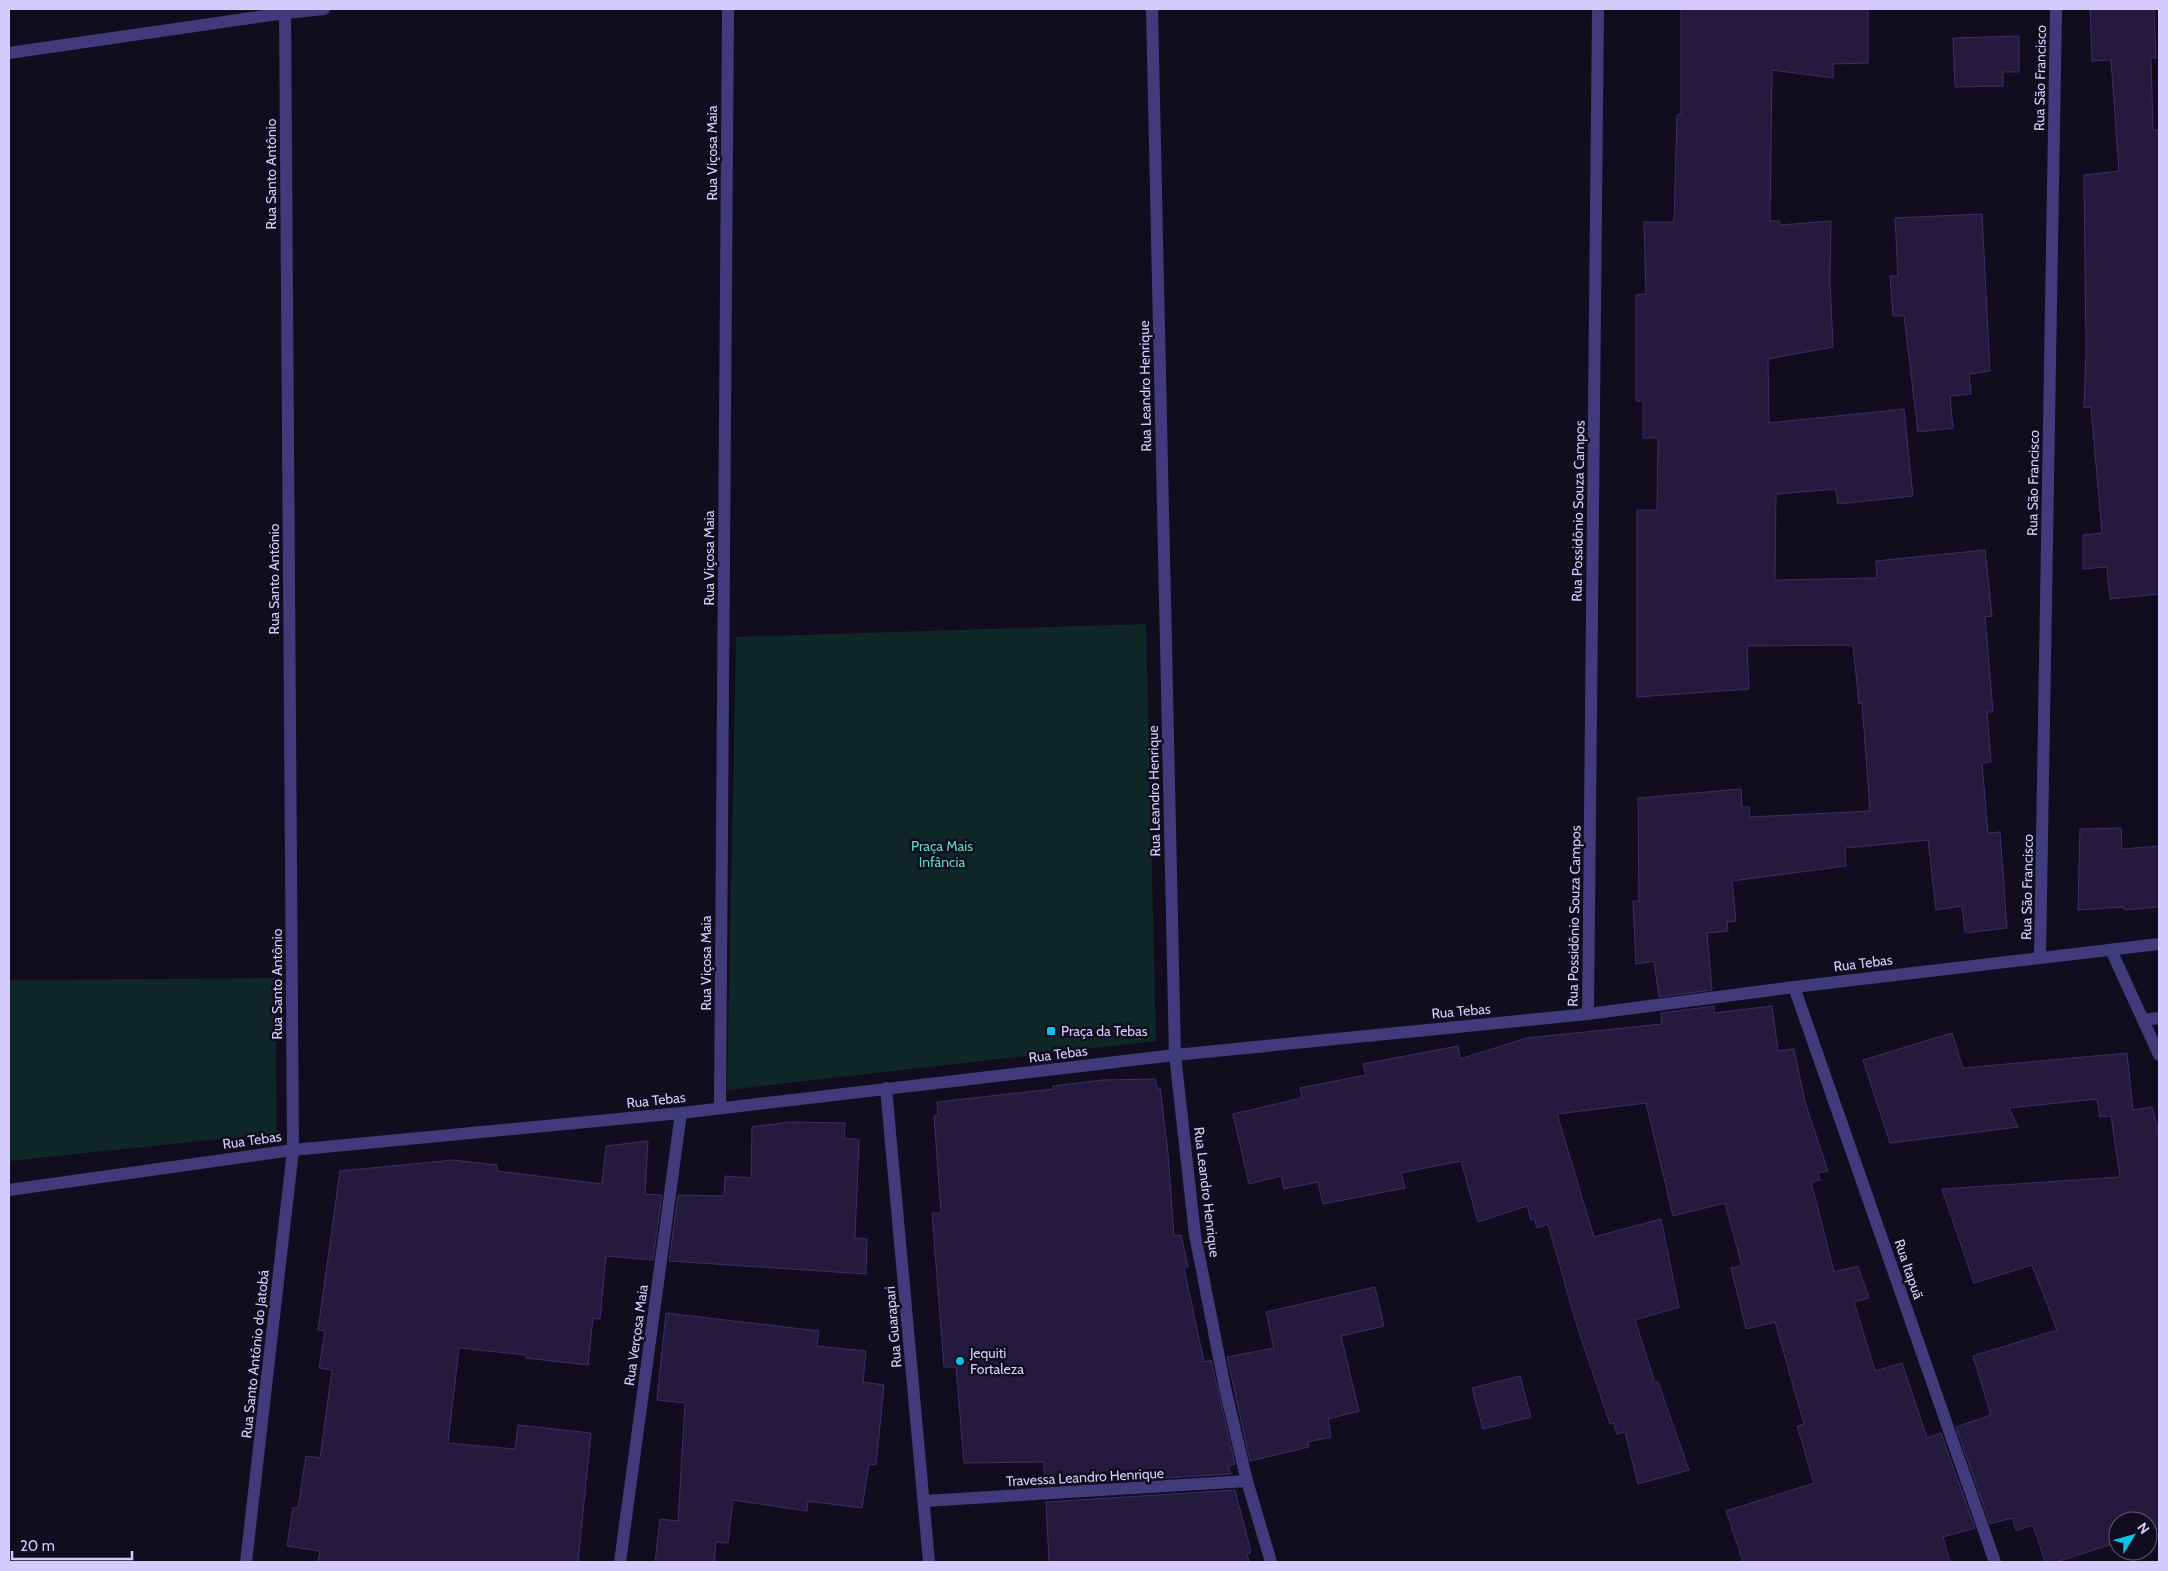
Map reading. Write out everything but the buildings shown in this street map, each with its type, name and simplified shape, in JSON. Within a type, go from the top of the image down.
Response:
[{"type":"street","points":[[9,53],[285,11],[324,9]]},
{"type":"street","name":"Rua Viçosa Maia","points":[[720,1107],[728,9]]},
{"type":"street","name":"Rua Leandro Henrique","points":[[1152,9],[1175,1055],[1195,1235],[1223,1378],[1247,1481],[1272,1562]]},
{"type":"street","name":"Rua Possidônio Souza Campos","points":[[1588,1014],[1598,9]]},
{"type":"street","name":"Rua São Francisco","points":[[2040,957],[2056,9]]},
{"type":"street","name":"Rua Santo Antônio","points":[[285,11],[293,1150]]},
{"type":"street","name":"Rua Tebas","points":[[9,1190],[293,1150],[681,1113],[1175,1055],[1588,1014],[1794,986],[2159,944]]},
{"type":"street","points":[[2111,950],[2159,1055]]},
{"type":"street","name":"Rua Itapuã","points":[[1794,986],[1995,1562]]},
{"type":"street","points":[[2143,1020],[2159,1018]]},
{"type":"street","name":"Rua Guarapari","points":[[886,1088],[925,1501],[929,1562]]},
{"type":"street","name":"Rua Verçosa Maia","points":[[620,1562],[681,1113]]},
{"type":"street","name":"Rua Santo Antônio do Jatobá","points":[[246,1562],[293,1150]]},
{"type":"street","name":"Travessa Leandro Henrique","points":[[925,1501],[1247,1481]]},
{"type":"green space","name":"Praça Mais Infância","points":[[1146,624],[1156,1041],[727,1090],[736,637]]},
{"type":"green space","points":[[275,978],[277,1133],[9,1161],[9,980]]},
{"type":"place","name":"Praça da Tebas","points":[[1051,1031]]},
{"type":"place","name":"Jequiti Fortaleza","points":[[960,1361]]}]
